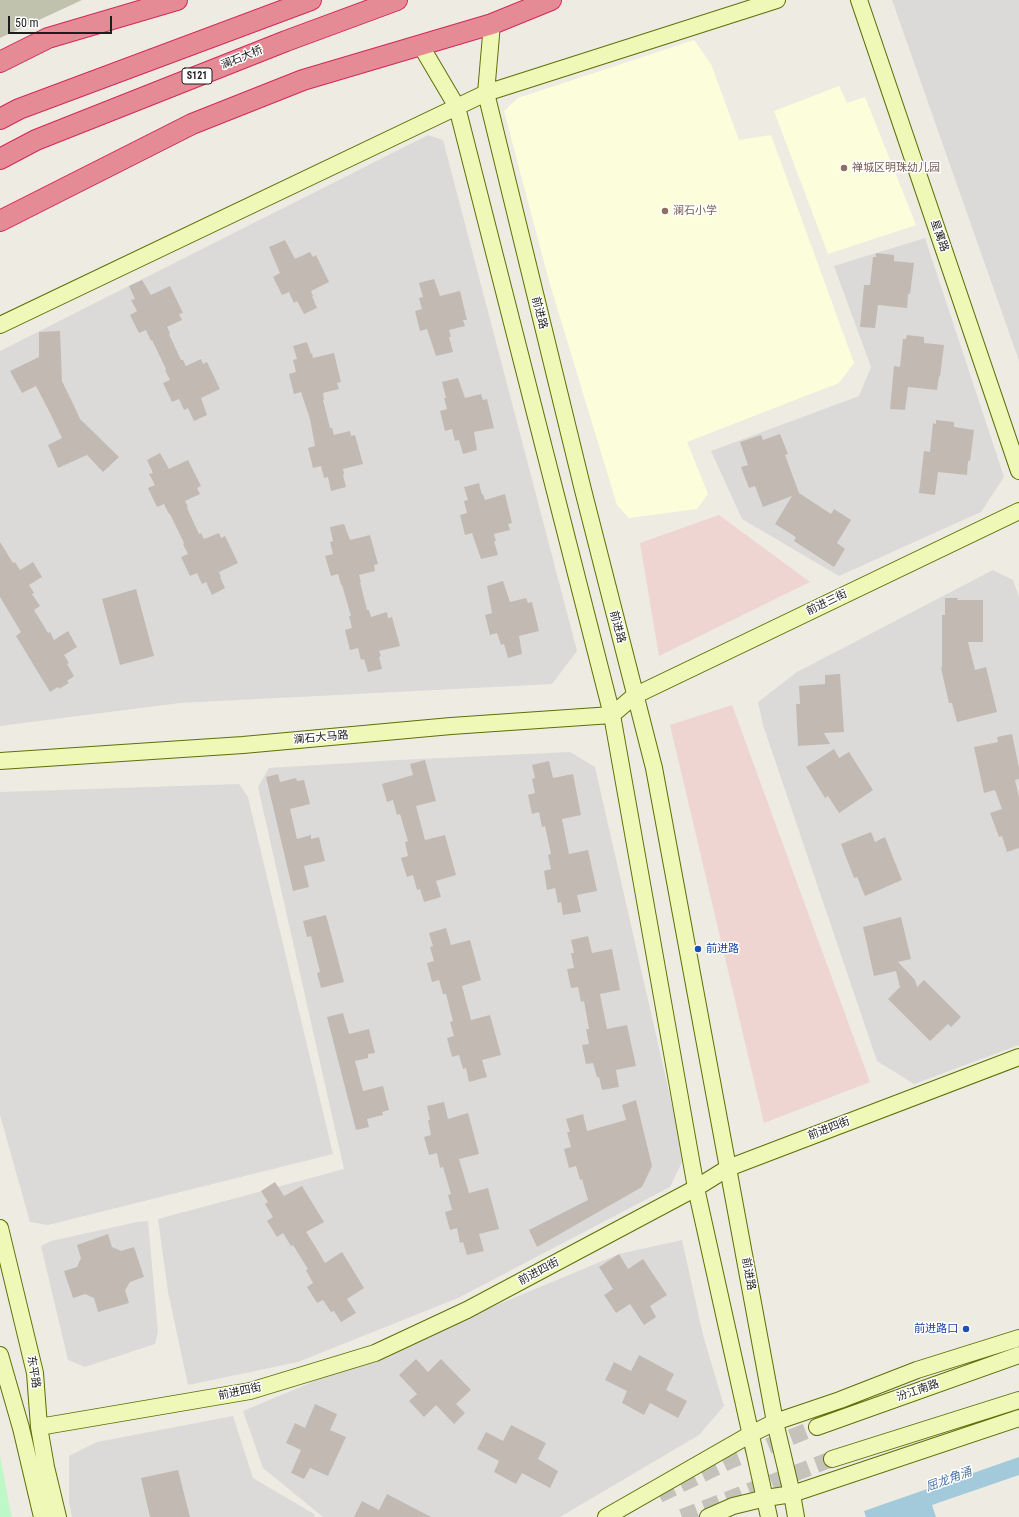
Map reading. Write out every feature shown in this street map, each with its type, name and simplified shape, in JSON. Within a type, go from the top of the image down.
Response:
[{"type":"highway","points":[[0,62],[48,38],[177,0]]},
{"type":"highway","points":[[0,119],[19,109],[311,0]]},
{"type":"highway","name":"澜石大桥","points":[[0,159],[36,140],[286,41],[397,0]]},
{"type":"highway","points":[[0,221],[192,124],[303,80],[492,24],[551,0]]},
{"type":"street","points":[[0,325],[486,93],[777,0]]},
{"type":"street","name":"星寓路","points":[[859,0],[1019,471]]},
{"type":"street","name":"前进路","points":[[492,24],[486,93],[634,696],[654,768],[775,1422],[796,1517]]},
{"type":"street","points":[[421,46],[458,107],[612,715],[696,1188],[770,1517]]},
{"type":"street","name":"前进三街","points":[[634,696],[1019,511]]},
{"type":"street","points":[[612,715],[634,696]]},
{"type":"street","name":"澜石大马路","points":[[0,761],[243,745],[451,726],[612,715]]},
{"type":"street","name":"前进四街","points":[[40,1427],[250,1391],[375,1353],[467,1310],[696,1188],[728,1168],[1019,1057]]},
{"type":"street","name":"东平路","points":[[0,1228],[35,1373],[40,1427],[46,1467],[58,1517]]},
{"type":"street","points":[[606,1517],[751,1434],[775,1422],[917,1370],[1019,1338]]},
{"type":"street","points":[[0,1355],[21,1428],[42,1517]]},
{"type":"street","name":"汾江南路","points":[[817,1427],[1019,1355]]},
{"type":"street","points":[[832,1459],[1019,1400]]},
{"type":"street","points":[[708,1517],[733,1506],[766,1498],[792,1494],[1019,1418]]},
{"type":"shaded area","points":[[0,0],[82,0],[0,38]]},
{"type":"shaded area","points":[[892,0],[1019,0],[1019,361]]},
{"type":"shaded area","name":"澜石小学","points":[[694,40],[711,64],[739,140],[771,135],[854,363],[839,383],[687,442],[708,494],[697,509],[629,518],[617,505],[549,281],[504,111],[518,98]]},
{"type":"shaded area","name":"禅城区明珠幼儿园","points":[[839,86],[847,103],[865,97],[916,225],[828,254],[774,111]]},
{"type":"shaded area","points":[[428,135],[443,140],[577,651],[552,684],[180,703],[0,726],[0,351]]},
{"type":"shaded area","points":[[925,238],[1004,477],[981,512],[839,576],[742,519],[711,451],[859,396],[871,367],[834,266]]},
{"type":"shaded area","points":[[719,515],[810,582],[659,656],[640,543]]},
{"type":"shaded area","points":[[993,570],[1013,580],[1019,597],[1019,1045],[914,1084],[877,1061],[763,725],[758,702],[797,672]]},
{"type":"shaded area","points":[[732,705],[870,1082],[764,1123],[670,725]]},
{"type":"shaded area","points":[[570,752],[595,767],[684,1158],[670,1187],[458,1298],[298,1362],[188,1385],[168,1292],[158,1219],[344,1169],[258,787],[269,768]]},
{"type":"shaded area","points":[[239,784],[248,797],[333,1154],[48,1225],[30,1222],[0,1115],[0,792]]},
{"type":"shaded area","points":[[148,1221],[158,1332],[155,1344],[85,1367],[68,1360],[41,1246],[51,1241],[137,1222]]},
{"type":"shaded area","points":[[682,1240],[703,1335],[724,1406],[699,1435],[560,1517],[323,1517],[263,1468],[243,1411],[619,1254]]},
{"type":"shaded area","points":[[233,1416],[253,1478],[314,1514],[315,1517],[72,1517],[69,1502],[69,1456],[97,1442]]},
{"type":"green space","points":[[0,1455],[10,1509],[12,1517],[0,1517]]},
{"type":"water","points":[[1019,1457],[1019,1475],[932,1505],[936,1517],[866,1517],[864,1511]]},
{"type":"building","points":[[285,240],[295,259],[310,252],[313,257],[316,255],[329,282],[311,291],[317,308],[304,314],[297,301],[294,303],[289,292],[282,295],[273,277],[280,273],[269,247]]},
{"type":"building","points":[[876,253],[894,255],[894,261],[914,263],[907,308],[878,305],[875,328],[860,327],[864,285],[870,285],[873,257],[876,257]]},
{"type":"building","points":[[434,279],[440,296],[460,291],[467,320],[463,320],[465,326],[449,330],[451,337],[449,337],[453,352],[436,356],[427,329],[420,331],[415,311],[422,309],[419,298],[423,297],[419,283]]},
{"type":"building","points":[[142,280],[151,295],[170,286],[183,313],[179,314],[182,320],[167,327],[181,360],[183,360],[186,366],[201,359],[203,364],[207,362],[220,389],[201,398],[207,415],[194,421],[188,408],[184,410],[179,399],[172,402],[163,383],[170,380],[152,340],[151,341],[146,330],[139,333],[130,315],[137,311],[131,300],[135,299],[129,286]]},
{"type":"building","points":[[60,331],[62,381],[80,419],[119,457],[103,472],[87,455],[58,468],[48,445],[62,438],[50,413],[36,386],[22,393],[10,371],[39,357],[39,332]]},
{"type":"building","points":[[907,335],[924,337],[924,343],[944,345],[940,377],[939,376],[937,390],[908,387],[905,410],[890,409],[894,366],[900,367],[903,339],[906,339]]},
{"type":"building","points":[[307,342],[313,358],[334,353],[341,382],[337,383],[339,389],[323,393],[323,400],[330,428],[332,428],[334,435],[350,431],[351,436],[355,435],[363,464],[343,469],[346,487],[331,491],[328,477],[324,478],[321,466],[313,468],[308,448],[315,446],[310,419],[301,392],[294,394],[289,374],[296,372],[293,360],[297,359],[293,346]]},
{"type":"building","points":[[458,378],[465,398],[481,394],[483,400],[487,399],[494,428],[474,432],[477,450],[463,454],[459,440],[455,441],[452,429],[445,431],[440,411],[447,409],[442,382]]},
{"type":"building","points":[[936,420],[954,422],[954,427],[974,430],[967,475],[938,472],[935,495],[919,493],[924,451],[930,452],[933,423],[936,424]]},
{"type":"building","points":[[780,434],[788,454],[785,455],[799,493],[831,514],[834,509],[851,520],[837,543],[845,549],[834,567],[794,541],[796,537],[775,524],[792,496],[763,507],[755,486],[749,488],[741,467],[748,465],[740,442],[761,435],[763,440]]},
{"type":"building","points":[[160,453],[169,469],[188,460],[201,486],[197,488],[200,494],[185,501],[199,534],[201,533],[204,539],[219,533],[221,538],[225,536],[238,563],[219,572],[225,588],[212,595],[206,582],[202,584],[197,573],[190,576],[181,557],[188,554],[183,544],[184,543],[164,504],[157,507],[148,488],[155,485],[149,474],[153,473],[147,460]]},
{"type":"building","points":[[479,483],[485,500],[505,494],[512,523],[508,524],[510,530],[494,534],[496,541],[494,541],[498,555],[481,559],[472,533],[465,535],[460,515],[467,513],[464,501],[468,500],[464,487]]},
{"type":"building","points":[[344,524],[350,540],[370,535],[378,564],[374,565],[375,571],[359,575],[367,610],[369,610],[371,617],[387,612],[388,618],[392,617],[400,646],[379,651],[382,669],[368,672],[364,659],[361,660],[358,648],[350,650],[345,630],[352,628],[349,616],[351,616],[338,574],[331,576],[325,556],[333,554],[330,542],[333,541],[330,527]]},
{"type":"building","points":[[0,542],[13,563],[15,562],[20,570],[33,562],[42,577],[29,585],[34,593],[32,594],[40,606],[34,610],[48,633],[50,632],[54,640],[68,631],[77,647],[64,655],[74,676],[67,681],[69,683],[59,689],[58,687],[50,692],[16,636],[21,632],[0,597]]},
{"type":"building","points":[[503,581],[510,602],[526,598],[528,603],[532,602],[539,631],[519,636],[522,654],[508,658],[504,644],[501,645],[497,633],[490,635],[485,615],[492,613],[487,586]]},
{"type":"building","points":[[136,589],[154,656],[120,665],[102,599]]},
{"type":"building","points":[[945,598],[958,598],[957,600],[983,600],[983,642],[968,642],[975,670],[986,667],[997,712],[957,722],[952,703],[949,703],[941,668],[942,615],[945,615]]},
{"type":"building","points":[[840,674],[844,732],[824,733],[830,744],[798,746],[796,704],[800,704],[799,686],[825,684],[825,675]]},
{"type":"building","points":[[1012,734],[1019,768],[1019,779],[1015,780],[1019,797],[1019,848],[1007,852],[1002,836],[999,837],[990,813],[1002,809],[995,790],[984,793],[974,747],[998,742],[997,737]]},
{"type":"building","points":[[834,749],[839,758],[849,752],[873,790],[839,813],[828,796],[825,798],[806,767]]},
{"type":"building","points":[[425,760],[436,801],[416,806],[425,840],[445,835],[456,875],[436,881],[441,897],[424,902],[420,889],[417,890],[413,875],[407,877],[401,858],[408,856],[405,842],[408,841],[400,814],[397,815],[393,800],[387,802],[382,784],[413,775],[410,764]]},
{"type":"building","points":[[549,761],[553,778],[573,774],[581,815],[562,819],[569,854],[588,850],[597,891],[577,895],[581,912],[563,915],[561,902],[558,903],[555,888],[547,890],[544,871],[551,869],[548,855],[551,854],[545,826],[542,827],[539,812],[532,814],[528,795],[535,793],[532,779],[535,778],[532,765]]},
{"type":"building","points":[[278,774],[280,782],[296,778],[297,781],[304,780],[310,804],[290,809],[297,839],[311,835],[311,839],[319,837],[325,861],[304,866],[309,887],[293,891],[266,777]]},
{"type":"building","points":[[871,832],[875,842],[885,837],[902,880],[865,896],[857,877],[854,878],[841,844]]},
{"type":"building","points":[[326,915],[344,982],[321,988],[317,973],[320,972],[311,936],[307,937],[303,921]]},
{"type":"building","points":[[901,917],[911,959],[898,962],[915,980],[917,987],[924,980],[961,1017],[951,1027],[948,1024],[930,1041],[888,999],[900,987],[896,971],[874,976],[863,927]]},
{"type":"building","points":[[446,928],[451,945],[470,940],[481,980],[462,986],[471,1020],[490,1015],[501,1055],[482,1060],[487,1077],[469,1082],[466,1068],[463,1069],[459,1055],[452,1057],[447,1038],[454,1036],[450,1022],[453,1021],[446,994],[443,994],[439,980],[432,982],[427,963],[434,961],[430,947],[433,946],[429,933]]},
{"type":"building","points":[[588,936],[592,953],[612,949],[620,990],[600,994],[607,1029],[627,1025],[636,1066],[616,1070],[619,1087],[602,1090],[599,1077],[597,1077],[593,1063],[586,1064],[582,1045],[589,1044],[586,1029],[589,1029],[584,1001],[581,1002],[578,987],[571,988],[567,969],[574,968],[571,953],[574,953],[571,940]]},
{"type":"building","points":[[343,1013],[349,1034],[369,1029],[375,1053],[368,1054],[368,1058],[355,1061],[363,1091],[383,1086],[389,1110],[382,1112],[383,1115],[367,1119],[369,1127],[356,1130],[327,1017]]},
{"type":"building","points":[[636,1100],[652,1166],[642,1187],[537,1247],[529,1230],[588,1200],[582,1179],[580,1180],[576,1166],[569,1168],[564,1149],[571,1147],[567,1132],[570,1132],[566,1119],[583,1114],[587,1131],[626,1120],[622,1105]]},
{"type":"building","points":[[444,1102],[448,1119],[468,1113],[479,1154],[459,1159],[469,1193],[488,1188],[499,1229],[479,1234],[484,1251],[467,1255],[463,1242],[460,1243],[457,1228],[450,1230],[445,1212],[452,1210],[448,1195],[451,1194],[443,1167],[440,1168],[437,1153],[429,1155],[424,1137],[431,1135],[427,1106]]},
{"type":"building","points":[[275,1182],[284,1196],[302,1186],[324,1222],[306,1232],[325,1263],[342,1252],[364,1288],[347,1299],[356,1313],[341,1322],[334,1311],[331,1312],[323,1300],[317,1303],[307,1287],[313,1283],[306,1270],[308,1269],[293,1245],[291,1246],[283,1233],[277,1237],[267,1221],[273,1217],[265,1204],[268,1202],[261,1191]]},
{"type":"building","points":[[108,1234],[112,1247],[121,1251],[134,1247],[144,1277],[130,1282],[125,1290],[129,1303],[98,1312],[94,1298],[85,1294],[73,1298],[64,1271],[77,1267],[81,1258],[77,1245]]},
{"type":"building","points":[[619,1254],[628,1269],[643,1259],[667,1295],[650,1306],[656,1317],[644,1325],[630,1304],[616,1313],[604,1295],[613,1289],[599,1267]]},
{"type":"building","points":[[639,1355],[674,1374],[666,1390],[687,1401],[678,1418],[650,1403],[644,1415],[622,1403],[627,1391],[605,1380],[614,1362],[631,1371]]},
{"type":"building","points":[[416,1359],[428,1372],[441,1359],[471,1390],[456,1404],[465,1413],[454,1424],[436,1405],[424,1417],[409,1401],[417,1394],[399,1375]]},
{"type":"building","points":[[315,1404],[337,1414],[330,1430],[346,1437],[328,1476],[310,1468],[304,1479],[291,1473],[301,1450],[286,1443],[295,1423],[305,1428]]},
{"type":"building","points":[[511,1425],[546,1443],[538,1459],[558,1471],[550,1488],[522,1473],[516,1484],[494,1472],[499,1461],[477,1449],[486,1432],[503,1441]]},
{"type":"building","points":[[178,1470],[190,1517],[150,1517],[141,1478]]},
{"type":"building","points":[[387,1494],[431,1517],[354,1517],[362,1501],[379,1510]]},
{"type":"tunnel","points":[[659,1495],[732,1460],[817,1427]]},
{"type":"tunnel","points":[[682,1517],[832,1459]]},
{"type":"place","name":"禅城区明珠幼儿园","points":[[844,168]]},
{"type":"place","name":"澜石小学","points":[[665,211]]},
{"type":"place","name":"前进路","points":[[698,949]]},
{"type":"place","name":"前进路口","points":[[966,1329]]},
{"type":"water label","name":"屈龙角涌","points":[[949,1480]]}]
